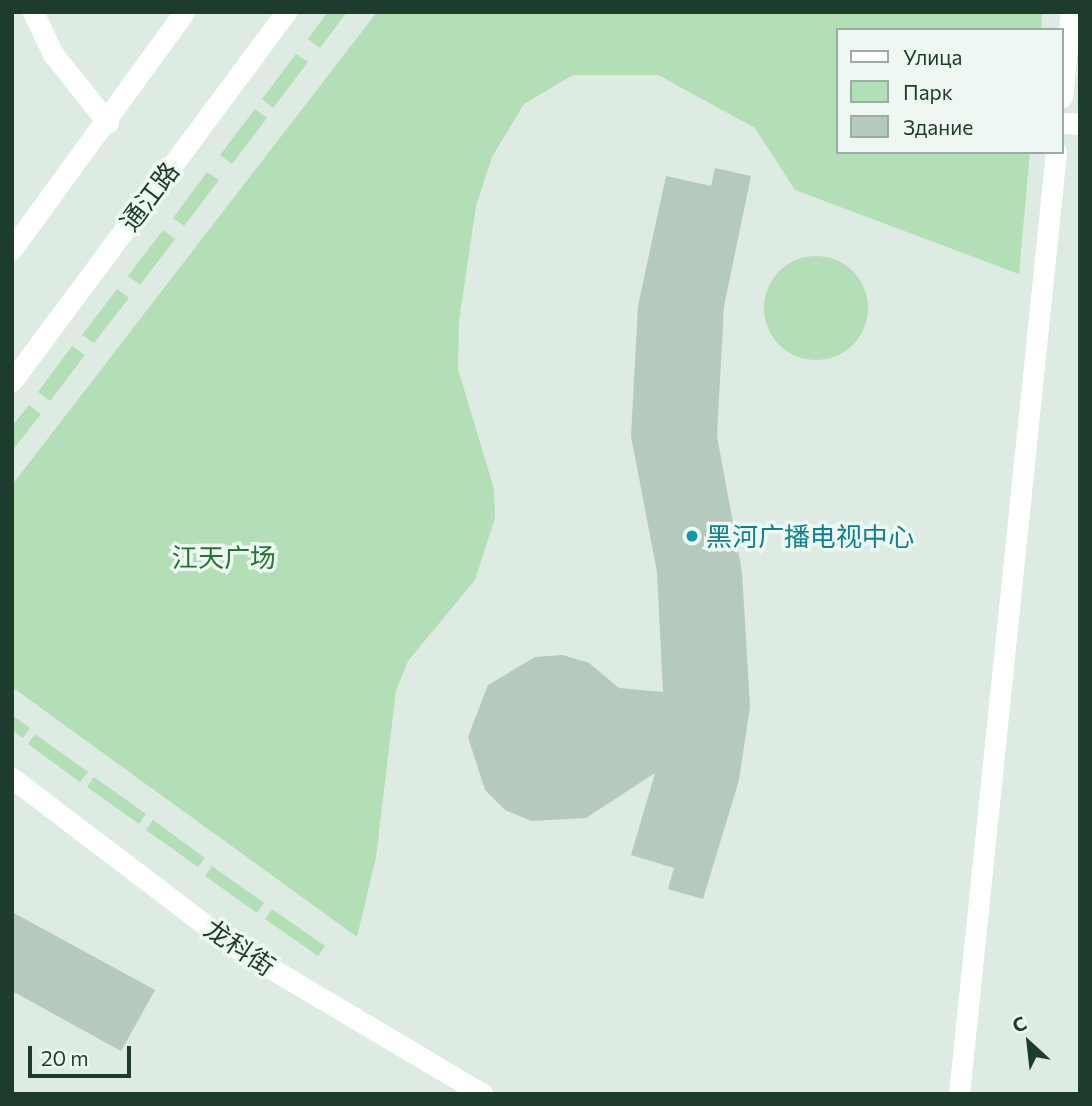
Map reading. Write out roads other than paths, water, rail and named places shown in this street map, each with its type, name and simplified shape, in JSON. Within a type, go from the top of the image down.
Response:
[{"type":"street","points":[[33,12],[53,54],[108,123]]},
{"type":"street","points":[[12,249],[108,123],[184,12]]},
{"type":"street","name":"通江路","points":[[12,381],[286,12]]},
{"type":"street","points":[[1064,78],[1071,12]]},
{"type":"street","points":[[958,1094],[1056,154]]},
{"type":"street","name":"龙科街","points":[[12,778],[235,947],[483,1094]]},
{"type":"place","name":"黑河广播电视中心","points":[[692,536]]},
{"type":"park label","name":"江天广场","points":[[224,557]]}]
